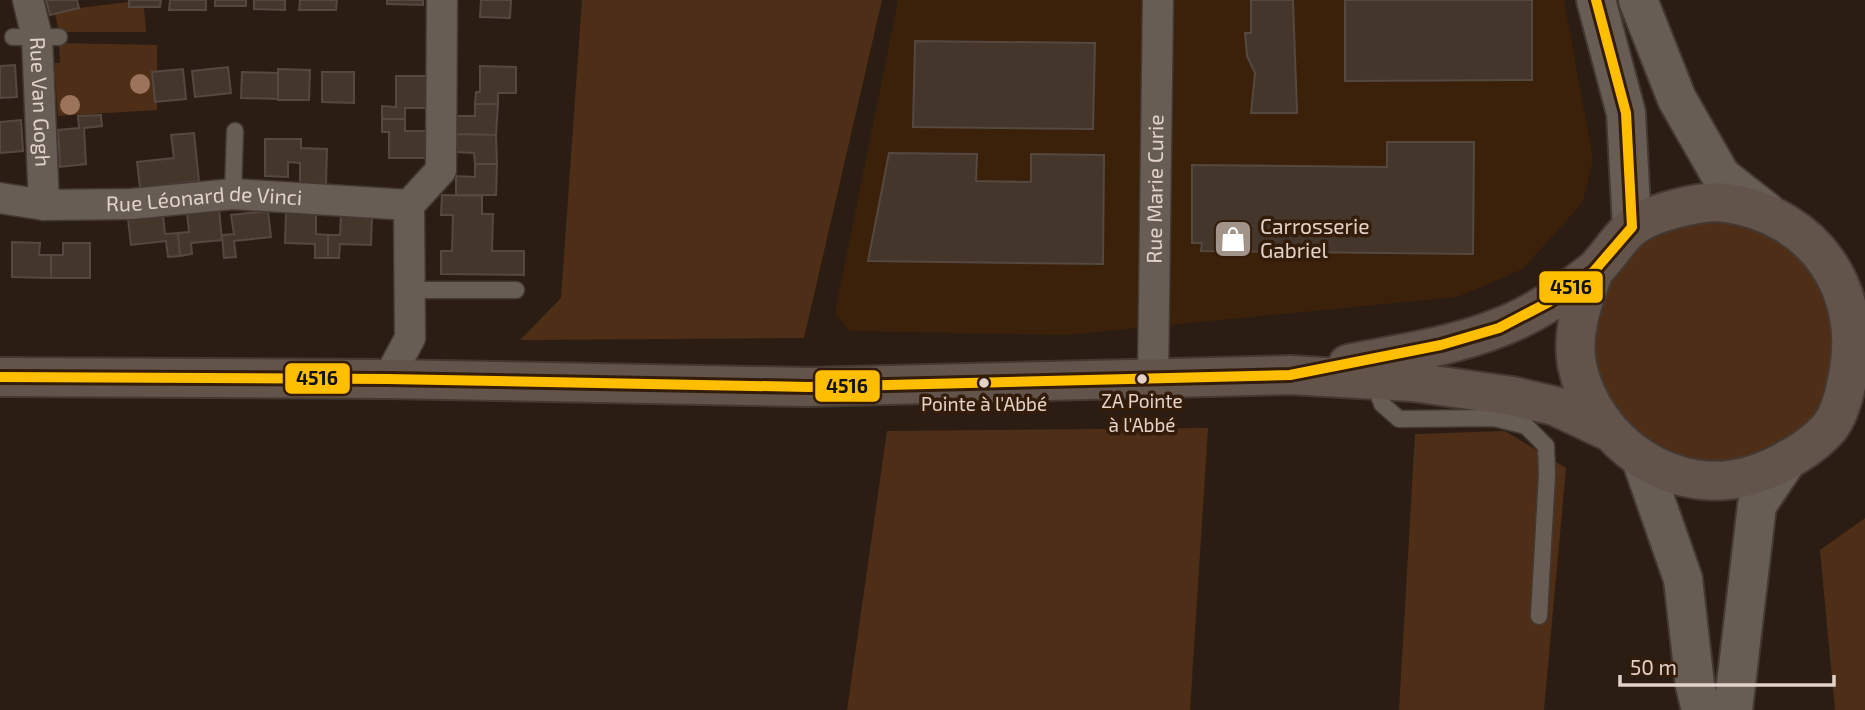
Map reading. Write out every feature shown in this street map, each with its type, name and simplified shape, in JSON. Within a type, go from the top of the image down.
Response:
[{"type":"main road","points":[[0,377],[388,379],[808,387],[1290,375],[1373,379],[1512,396],[1555,406],[1608,431],[1641,459],[1667,472],[1706,481],[1753,475],[1788,459],[1847,425],[1845,391],[1854,349],[1858,311],[1833,267],[1804,234],[1767,212],[1725,202],[1685,205],[1632,227],[1594,271],[1549,302],[1499,328],[1441,345],[1290,375]]},
{"type":"main road","points":[[1594,271],[1577,320],[1577,363],[1588,400],[1608,431]]},
{"type":"street","name":"Rue Van Gogh","points":[[28,0],[36,37],[44,205]]},
{"type":"street","points":[[388,379],[410,338],[409,205],[441,170],[442,0]]},
{"type":"street","name":"Rue Marie Curie","points":[[1153,378],[1158,0]]},
{"type":"street","points":[[1596,0],[1626,113],[1632,227]]},
{"type":"street","points":[[1638,0],[1677,99],[1721,176],[1767,212]]},
{"type":"street","name":"Rue Léonard de Vinci","points":[[0,198],[44,205],[131,204],[233,194],[409,205]]},
{"type":"street","points":[[1641,459],[1683,579],[1695,685],[1701,710]]},
{"type":"street","points":[[1733,710],[1757,505],[1788,459]]},
{"type":"lane","points":[[233,194],[235,131]]},
{"type":"lane","points":[[410,290],[516,290]]},
{"type":"lane","points":[[1373,379],[1382,404],[1399,419],[1494,418],[1526,426],[1546,446],[1547,474],[1539,616]]},
{"type":"shaded area","points":[[582,0],[882,0],[804,338],[520,340],[561,298]]},
{"type":"shaded area","name":"ZA Pointe à l'Abbé","points":[[898,0],[1564,0],[1593,159],[1583,202],[1523,269],[1457,297],[1067,335],[850,331],[835,313]]},
{"type":"shaded area","points":[[129,2],[130,7],[144,7],[146,32],[59,32],[55,14]]},
{"type":"shaded area","points":[[59,43],[157,45],[157,110],[58,116],[54,63],[60,63]]},
{"type":"shaded area","points":[[1743,216],[1820,267],[1842,357],[1814,421],[1778,452],[1710,468],[1644,447],[1591,371],[1593,301],[1652,230]]},
{"type":"shaded area","points":[[1208,428],[1190,710],[847,710],[887,431]]},
{"type":"shaded area","points":[[1505,431],[1566,468],[1544,710],[1399,710],[1415,434]]},
{"type":"shaded area","points":[[1865,518],[1865,710],[1835,710],[1820,550]]},
{"type":"building","points":[[46,0],[77,0],[79,8],[50,15]]},
{"type":"building","points":[[129,0],[161,0],[160,7],[129,7]]},
{"type":"building","points":[[170,0],[206,0],[206,10],[169,10]]},
{"type":"building","points":[[215,0],[246,0],[246,6],[215,6]]},
{"type":"building","points":[[254,0],[285,0],[285,10],[254,9]]},
{"type":"building","points":[[300,0],[337,0],[336,10],[299,10]]},
{"type":"building","points":[[387,0],[423,0],[423,5],[387,4]]},
{"type":"building","points":[[481,0],[511,0],[510,18],[480,17]]},
{"type":"building","points":[[1251,0],[1293,0],[1297,113],[1251,113],[1255,73],[1247,56],[1245,33],[1251,33]]},
{"type":"building","points":[[1345,0],[1532,0],[1532,80],[1345,81]]},
{"type":"building","points":[[915,41],[1095,43],[1093,129],[913,127]]},
{"type":"building","points":[[15,65],[17,97],[0,98],[0,66]]},
{"type":"building","points":[[480,66],[516,67],[516,93],[498,93],[498,104],[475,104],[476,92],[480,92]]},
{"type":"building","points":[[228,67],[231,93],[195,97],[192,71]]},
{"type":"building","points":[[183,69],[186,99],[155,102],[152,72]]},
{"type":"building","points":[[278,69],[310,70],[309,100],[278,100]]},
{"type":"building","points":[[242,72],[278,73],[278,99],[241,98]]},
{"type":"building","points":[[322,72],[354,72],[354,103],[322,102]]},
{"type":"building","points":[[396,76],[427,76],[426,108],[405,108],[405,119],[382,119],[382,106],[396,107]]},
{"type":"building","points":[[475,104],[498,104],[496,135],[456,134],[456,116],[475,116]]},
{"type":"building","points":[[101,115],[102,126],[84,128],[86,164],[60,167],[58,130],[79,128],[78,116]]},
{"type":"building","points":[[382,119],[405,119],[405,131],[426,131],[426,158],[389,158],[389,132],[382,132]]},
{"type":"building","points":[[21,120],[23,151],[0,153],[0,122]]},
{"type":"building","points":[[194,133],[199,181],[140,188],[137,162],[174,158],[171,135]]},
{"type":"building","points":[[456,134],[496,135],[497,164],[475,164],[474,153],[456,152]]},
{"type":"building","points":[[265,139],[301,139],[301,148],[327,149],[326,184],[300,184],[300,163],[288,162],[288,177],[265,176]]},
{"type":"building","points":[[1387,142],[1474,142],[1473,254],[1201,251],[1202,243],[1192,243],[1192,165],[1387,167]]},
{"type":"building","points":[[889,153],[977,154],[976,181],[1031,182],[1031,154],[1104,155],[1103,264],[868,261]]},
{"type":"building","points":[[475,164],[497,164],[496,195],[456,195],[456,176],[475,177]]},
{"type":"building","points":[[442,195],[482,196],[482,214],[493,214],[492,251],[524,251],[524,275],[441,274],[441,251],[452,251],[453,215],[441,215]]},
{"type":"building","points":[[219,209],[222,240],[191,243],[192,254],[180,256],[178,233],[189,232],[187,213]]},
{"type":"building","points":[[268,211],[271,237],[234,241],[236,257],[224,258],[222,235],[234,234],[231,215]]},
{"type":"building","points":[[286,212],[316,214],[316,234],[328,235],[328,258],[315,258],[315,244],[285,243]]},
{"type":"building","points":[[341,214],[372,215],[371,245],[340,244],[339,258],[328,258],[328,235],[340,235]]},
{"type":"building","points":[[163,215],[165,234],[178,233],[180,256],[168,257],[166,241],[131,245],[128,219]]},
{"type":"building","points":[[12,242],[40,243],[39,255],[51,255],[51,278],[12,277]]},
{"type":"building","points":[[63,243],[90,243],[90,278],[51,278],[51,255],[63,255]]},
{"type":"transit line","name":"4516","points":[[0,377],[388,379],[808,387],[1290,375],[1441,345],[1499,328],[1549,302],[1594,271],[1632,227],[1626,113],[1596,0]]},
{"type":"place","name":"Carrosserie Gabriel","points":[[1233,239]]},
{"type":"place","name":"ZA Pointe à l'Abbé","points":[[1142,379]]},
{"type":"place","name":"Pointe à l'Abbé","points":[[984,383]]}]
